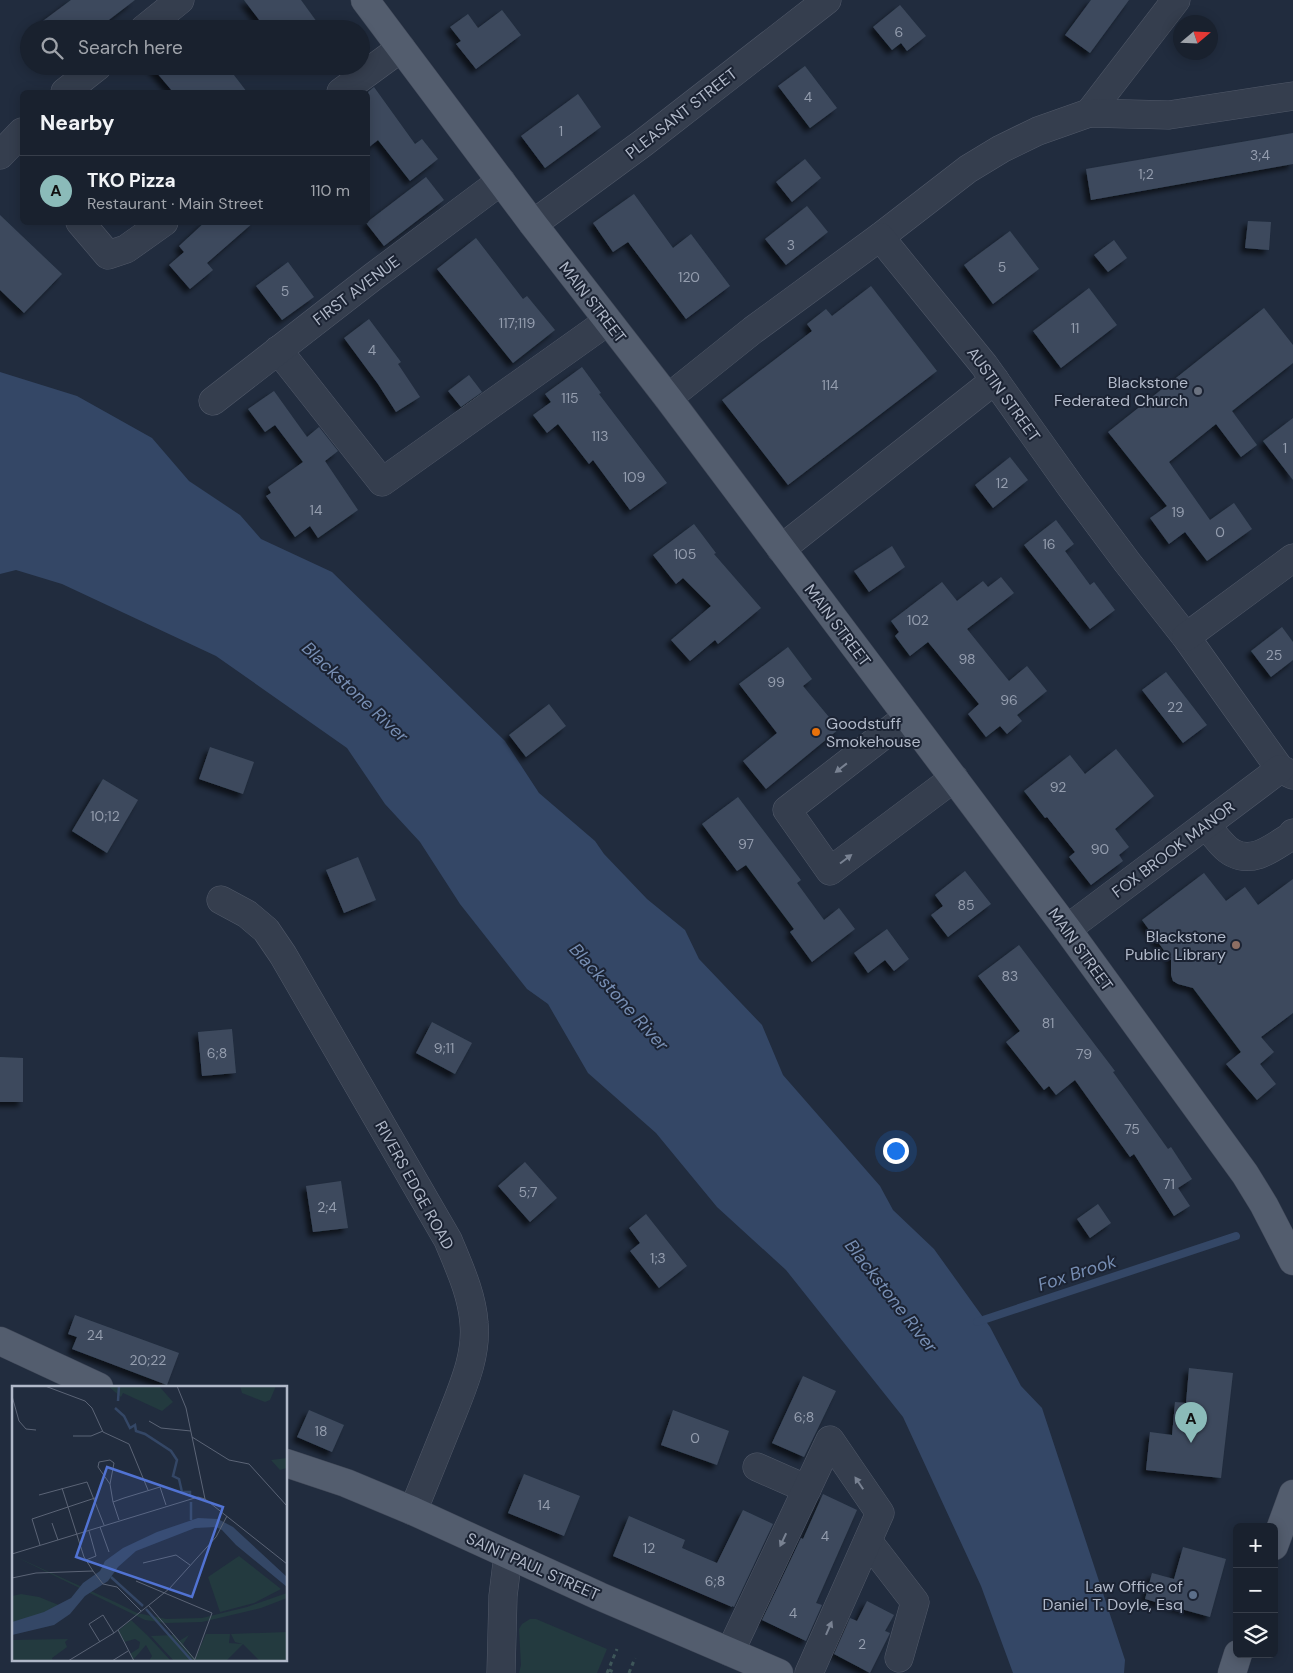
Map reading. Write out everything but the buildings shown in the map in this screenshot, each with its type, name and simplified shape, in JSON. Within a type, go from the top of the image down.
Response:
[{"type":"main road","name":"MAIN STREET","points":[[365,0],[501,182],[668,398],[1067,929],[1245,1174],[1264,1205],[1293,1261]]},
{"type":"main road","points":[[0,1341],[98,1386]]},
{"type":"main road","name":"SAINT PAUL STREET","points":[[288,1463],[346,1483],[413,1511],[599,1596],[780,1673]]},
{"type":"main road","points":[[1278,1535],[1293,1494]]},
{"type":"main road","points":[[1232,1673],[1237,1658]]},
{"type":"street","points":[[155,20],[180,0]]},
{"type":"street","name":"PLEASANT STREET","points":[[533,224],[643,143],[827,0]]},
{"type":"street","points":[[1089,113],[1176,0]]},
{"type":"street","points":[[370,71],[401,48]]},
{"type":"street","points":[[68,90],[87,75]]},
{"type":"street","points":[[344,90],[364,75]]},
{"type":"street","points":[[668,398],[753,330],[880,238],[976,164],[1001,149],[1038,132],[1089,113],[1170,114],[1293,96]]},
{"type":"street","name":"FIRST AVENUE","points":[[213,400],[501,182]]},
{"type":"street","points":[[83,225],[108,255],[126,249],[160,225]]},
{"type":"street","name":"AUSTIN STREET","points":[[880,238],[994,380],[1093,517],[1186,637],[1286,772]]},
{"type":"street","points":[[278,350],[382,482],[608,320]]},
{"type":"street","points":[[781,549],[994,380]]},
{"type":"street","points":[[1186,637],[1293,558]]},
{"type":"street","points":[[908,717],[787,810],[830,871],[954,778]]},
{"type":"street","name":"FOX BROOK MANOR","points":[[1067,929],[1206,825],[1286,772]]},
{"type":"street","points":[[1206,825],[1231,853],[1246,857],[1260,855],[1290,837],[1293,833]]},
{"type":"street","name":"RIVERS EDGE ROAD","points":[[221,900],[247,914],[266,930],[283,955],[448,1240],[466,1282],[475,1325],[469,1370],[413,1511]]},
{"type":"street","points":[[730,1652],[830,1440],[880,1513],[809,1673]]},
{"type":"street","points":[[757,1467],[808,1489]]},
{"type":"street","points":[[868,1541],[915,1602],[898,1658]]},
{"type":"street","points":[[501,1673],[503,1596],[508,1555]]},
{"type":"path","points":[[616,1673],[608,1671],[617,1649]]},
{"type":"path","points":[[629,1673],[635,1658]]},
{"type":"green space","points":[[530,1619],[536,1619],[607,1649],[597,1673],[519,1673],[521,1665],[519,1629],[522,1624]]},
{"type":"water","name":"Blackstone River","points":[[0,372],[77,396],[152,438],[189,481],[240,515],[261,539],[332,572],[505,741],[539,793],[595,841],[604,854],[647,899],[685,930],[699,959],[762,1025],[783,1075],[880,1186],[893,1210],[934,1249],[990,1327],[1021,1386],[1042,1408],[1125,1660],[1124,1673],[1013,1673],[981,1586],[903,1417],[786,1270],[717,1207],[656,1133],[588,1073],[548,1004],[527,989],[460,904],[420,842],[385,804],[347,748],[216,656],[62,584],[16,570],[0,574]]},
{"type":"waterway","name":"Fox Brook","points":[[977,1322],[1236,1236]]},
{"type":"place","name":"Blackstone Federated Church","points":[[1198,391]]},
{"type":"place","name":"Goodstuff Smokehouse","points":[[816,732]]},
{"type":"place","name":"Blackstone Public Library","points":[[1236,945]]},
{"type":"place","name":"TKO Pizza","points":[[1191,1443]]},
{"type":"place","name":"Law Office of Daniel T. Doyle, Esq","points":[[1193,1595]]}]
